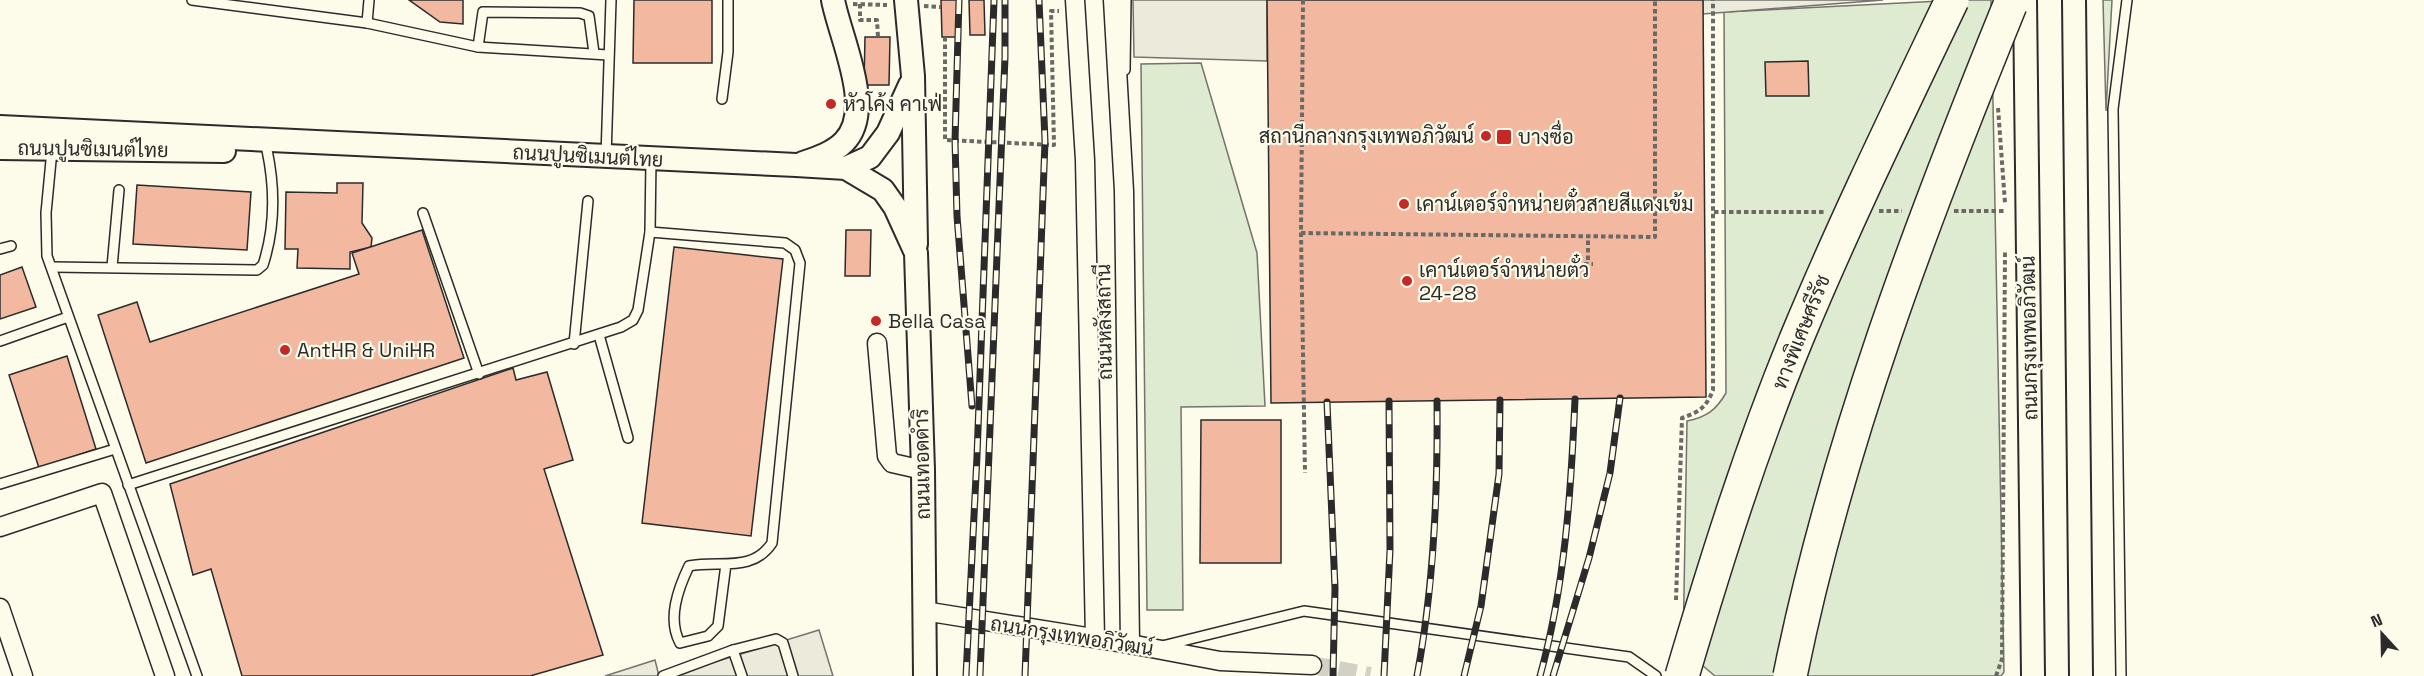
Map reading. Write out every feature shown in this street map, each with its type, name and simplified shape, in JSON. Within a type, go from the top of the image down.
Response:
[{"type":"highway","name":"ทางพิเศษศรีรัช","points":[[1682,676],[1711,581],[1797,338],[1847,221],[1952,0]]},
{"type":"highway","points":[[1790,676],[1827,516],[1866,388],[1911,256],[2018,3]]},
{"type":"street","points":[[796,165],[838,148],[855,125],[858,94],[832,0]]},
{"type":"street","name":"ถนนเทอดดำริ","points":[[906,0],[914,76],[925,676]]},
{"type":"street","name":"ถนนหลังสถานี","points":[[1113,0],[1124,191],[1130,644]]},
{"type":"street","points":[[2074,0],[2081,676]]},
{"type":"street","name":"ถนนกรุงเทพอภิวัฒน์","points":[[2018,3],[2032,675]]},
{"type":"street","name":"ถนนหลังสถานี","points":[[1075,5],[1085,160],[1095,638]]},
{"type":"street","points":[[846,168],[870,157],[888,133],[914,76]]},
{"type":"street","name":"ถนนปูนซิเมนต์ไทย","points":[[0,113],[235,122],[278,130],[322,143]]},
{"type":"street","name":"ถนนปูนซิเมนต์ไทย","points":[[0,127],[846,168]]},
{"type":"street","name":"ถนนปูนซิเมนต์ไทย","points":[[0,147],[267,150],[322,143]]},
{"type":"street","name":"ถนนเทอดดำริ","points":[[846,168],[883,190],[895,207],[916,253]]},
{"type":"street","points":[[877,343],[888,456],[892,463],[923,470]]},
{"type":"street","points":[[0,527],[102,493],[165,676]]},
{"type":"street","points":[[0,608],[23,676]]},
{"type":"street","name":"ถนนกรุงเทพอภิวัฒน์","points":[[924,611],[1095,638],[1220,661],[1312,664]]},
{"type":"street","name":"ถนนกรุงเทพอภิวัฒน์","points":[[1220,661],[1251,676]]},
{"type":"lane","points":[[192,0],[367,23],[478,47],[594,52],[608,55]]},
{"type":"lane","points":[[367,23],[369,0]]},
{"type":"lane","points":[[606,157],[611,0]]},
{"type":"lane","points":[[722,99],[728,52],[728,0]]},
{"type":"lane","points":[[1124,191],[1126,0]]},
{"type":"lane","points":[[2121,676],[2113,109],[2127,0]]},
{"type":"lane","points":[[478,47],[483,12],[580,13],[589,16],[594,52]]},
{"type":"lane","points":[[52,149],[45,244],[68,317],[197,676]]},
{"type":"lane","points":[[53,267],[257,270],[263,265],[271,229],[274,183],[267,150]]},
{"type":"lane","points":[[129,485],[574,344],[633,320],[638,310],[650,232],[651,159]]},
{"type":"lane","points":[[112,267],[119,190]]},
{"type":"lane","points":[[574,344],[588,201]]},
{"type":"lane","points":[[423,213],[479,374]]},
{"type":"lane","points":[[650,232],[785,243],[795,250],[800,263],[772,543],[763,556],[751,561],[689,566],[680,586],[674,620],[675,634],[680,643],[708,636],[718,626],[726,564]]},
{"type":"lane","points":[[0,249],[11,246]]},
{"type":"lane","points":[[0,341],[68,317]]},
{"type":"lane","points":[[599,335],[628,438]]},
{"type":"lane","points":[[0,484],[115,449]]},
{"type":"lane","points":[[1151,648],[1304,611],[1629,657],[1656,676]]},
{"type":"lane","points":[[663,676],[676,674],[733,650],[776,639],[783,643],[793,676]]},
{"type":"lane","points":[[733,650],[742,676]]},
{"type":"path","points":[[1303,0],[1301,233],[1305,473]]},
{"type":"path","points":[[1301,233],[1655,237],[1655,0]]},
{"type":"path","points":[[1676,606],[1682,418],[1700,411],[1708,404],[1713,390],[1713,0]]},
{"type":"path","points":[[860,4],[860,20],[877,21],[878,37]]},
{"type":"path","points":[[945,37],[945,140],[1054,145],[1051,11],[1075,5]]},
{"type":"path","points":[[1997,106],[2005,223]]},
{"type":"path","points":[[1588,237],[1588,260]]},
{"type":"path","points":[[1996,676],[2002,659],[2005,247]]},
{"type":"path","points":[[1516,264],[1516,271],[1544,271],[1543,264]]},
{"type":"path","points":[[1523,264],[1524,271]]},
{"type":"path","points":[[1534,264],[1534,271]]},
{"type":"path","points":[[1584,264],[1593,264]]},
{"type":"green space","points":[[1991,0],[2004,672],[2001,676],[1715,676],[1683,649],[1687,421],[1710,412],[1726,393],[1724,12]]},
{"type":"green space","points":[[2103,0],[2112,0],[2106,111]]},
{"type":"green space","points":[[1201,63],[1257,253],[1265,406],[1181,407],[1183,610],[1147,610],[1141,64]]},
{"type":"shaded area","points":[[1133,0],[1267,0],[1267,61],[1134,57]]},
{"type":"shaded area","points":[[1703,0],[1883,0],[1703,14]]},
{"type":"shaded area","points":[[819,630],[833,676],[669,676]]},
{"type":"shaded area","points":[[655,660],[659,676],[605,676]]},
{"type":"building","points":[[409,0],[463,0],[463,24],[440,22]]},
{"type":"building","points":[[634,0],[712,0],[712,63],[633,63]]},
{"type":"building","points":[[941,0],[957,0],[958,37],[942,37]]},
{"type":"building","points":[[969,0],[984,0],[985,35],[970,35]]},
{"type":"building","name":"สถานีกลางกรุงเทพอภิวัฒน์","points":[[1267,0],[1703,0],[1706,397],[1271,403]]},
{"type":"building","points":[[865,37],[890,37],[889,85],[864,85]]},
{"type":"building","points":[[1808,61],[1809,96],[1766,96],[1765,62]]},
{"type":"building","points":[[337,183],[363,183],[362,223],[372,238],[371,247],[350,252],[350,269],[297,268],[298,249],[285,249],[286,192],[337,193]]},
{"type":"building","points":[[137,185],[251,192],[247,250],[133,244]]},
{"type":"building","name":"AntHR & UniHR","points":[[422,230],[464,358],[146,463],[98,315],[137,302],[150,342],[359,274],[352,253]]},
{"type":"building","points":[[846,230],[871,230],[870,276],[845,276]]},
{"type":"building","points":[[674,247],[783,259],[751,536],[642,523]]},
{"type":"building","points":[[22,267],[36,307],[0,319],[0,275]]},
{"type":"building","points":[[67,356],[96,449],[39,468],[9,375]]},
{"type":"building","points":[[513,368],[516,380],[547,372],[573,460],[544,469],[603,655],[530,676],[242,676],[211,569],[193,575],[170,484]]},
{"type":"building","points":[[1201,420],[1281,420],[1281,563],[1200,563]]},
{"type":"tunnel","points":[[1312,665],[1370,676]]},
{"type":"railway","points":[[959,0],[955,141],[957,216],[972,406]]},
{"type":"railway","points":[[966,676],[977,456],[994,0]]},
{"type":"railway","points":[[980,676],[1005,57],[1005,0]]},
{"type":"railway","points":[[1025,676],[1045,141],[1039,0]]},
{"type":"railway","points":[[1553,676],[1589,558],[1610,473],[1620,398]]},
{"type":"railway","points":[[1540,676],[1549,642],[1561,573],[1569,504],[1575,399]]},
{"type":"railway","points":[[1464,676],[1481,606],[1499,474],[1500,400]]},
{"type":"railway","points":[[1384,676],[1390,550],[1389,401]]},
{"type":"railway","points":[[1417,676],[1434,539],[1437,401]]},
{"type":"railway","points":[[1327,402],[1335,588],[1333,676]]},
{"type":"place","name":"หัวโค้ง คาเฟ่","points":[[831,104]]},
{"type":"place","name":"สถานีกลางกรุงเทพอภิวัฒน์","points":[[1486,136]]},
{"type":"place","name":"บางซื่อ","points":[[1504,137]]},
{"type":"place","name":"เคาน์เตอร์จำหน่ายตั๋วสายสีแดงเข้ม","points":[[1404,204]]},
{"type":"place","name":"เคาน์เตอร์จำหน่ายตั๋ว 24-28","points":[[1407,281]]},
{"type":"place","name":"Bella Casa","points":[[876,321]]},
{"type":"place","name":"AntHR & UniHR","points":[[285,350]]}]
